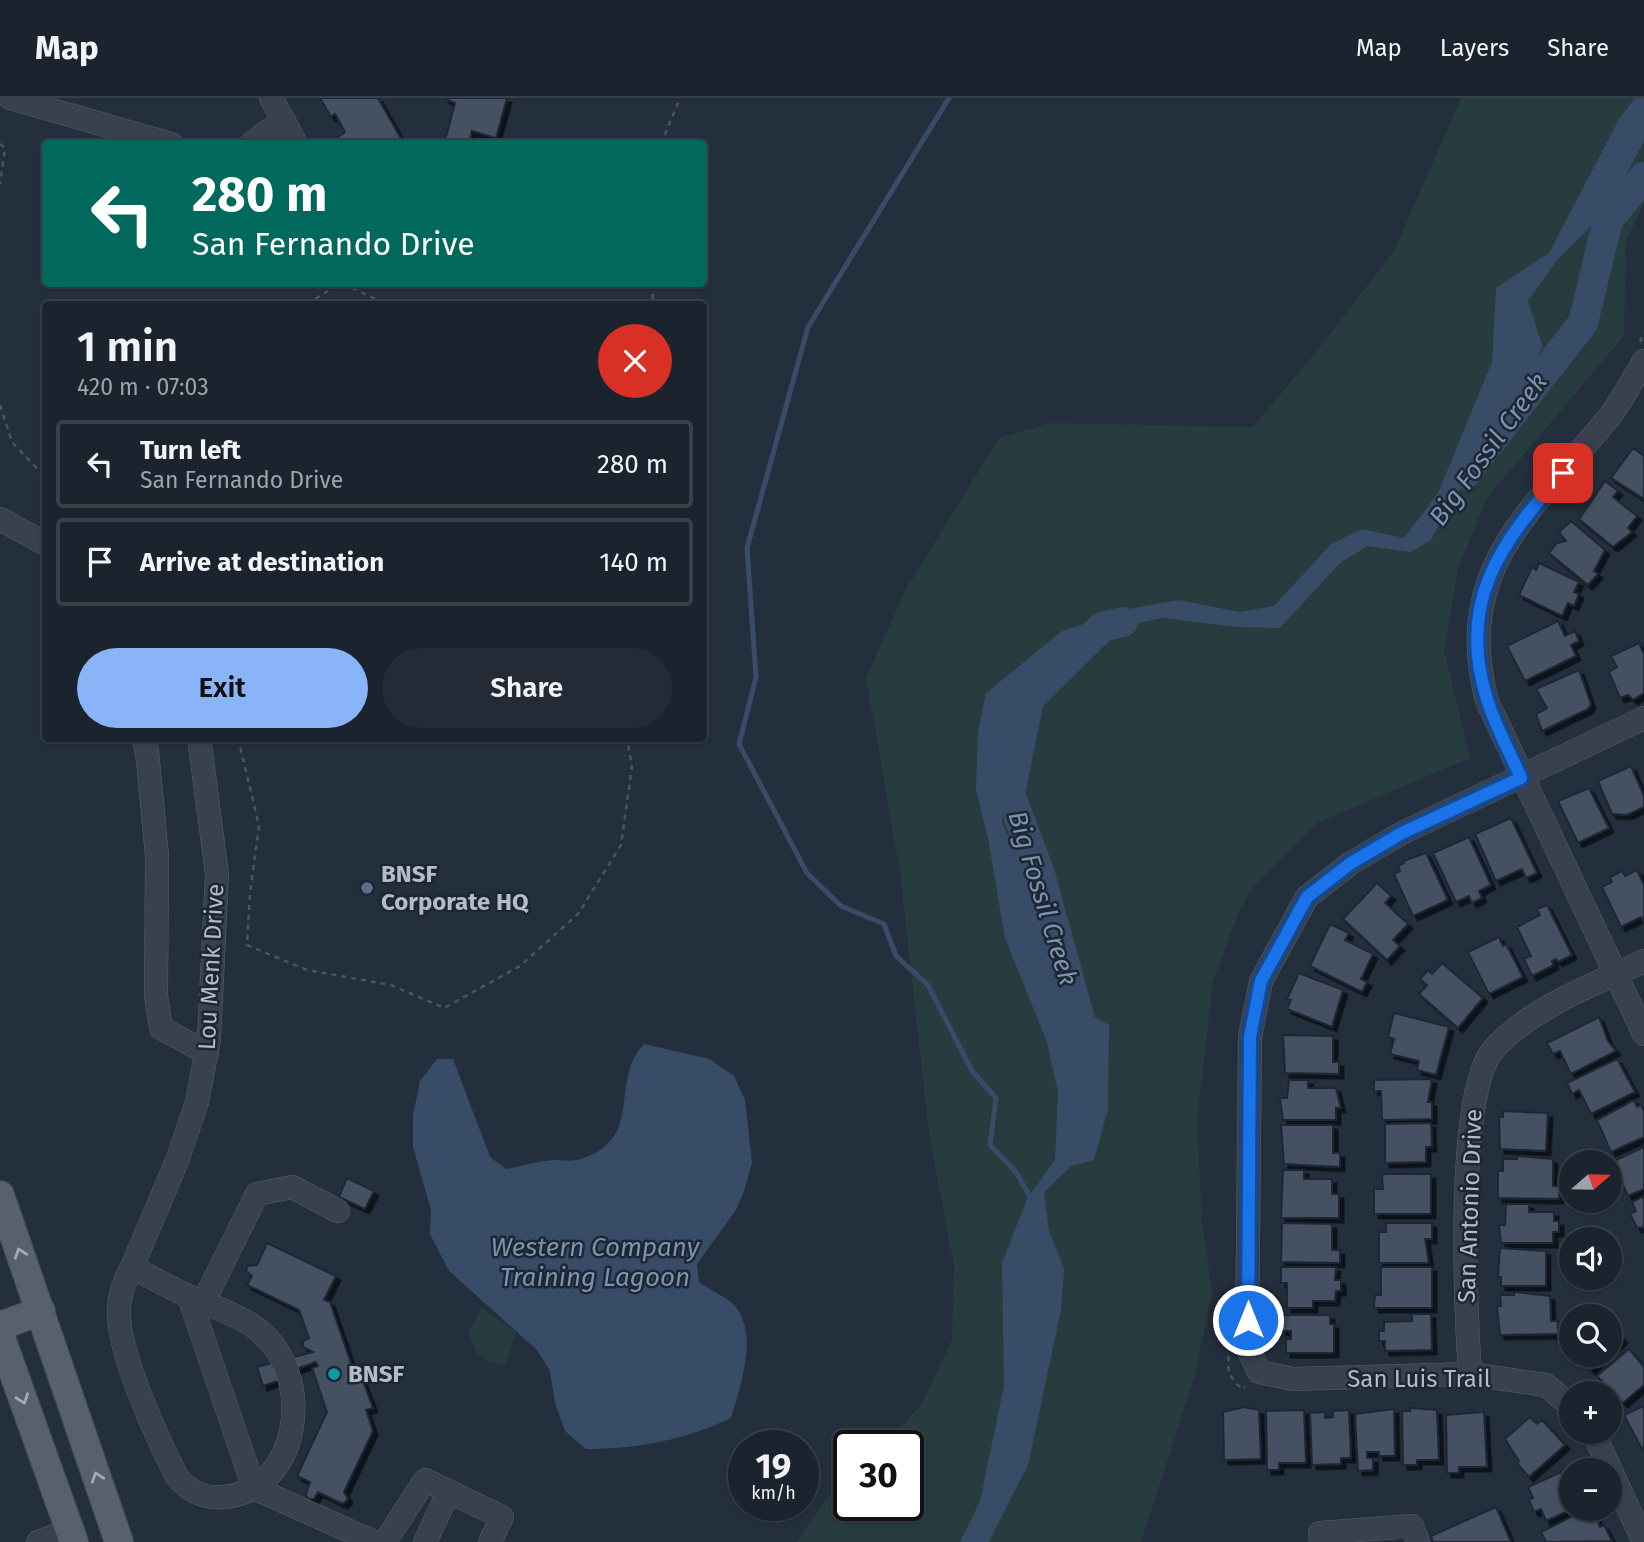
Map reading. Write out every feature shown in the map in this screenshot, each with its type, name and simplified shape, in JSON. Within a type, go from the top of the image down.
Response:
[{"type":"main road","points":[[0,1195],[119,1542]]},
{"type":"main road","points":[[0,1326],[41,1311]]},
{"type":"main road","points":[[0,1335],[72,1536]]},
{"type":"street","points":[[10,98],[157,140]]},
{"type":"street","points":[[271,98],[290,133]]},
{"type":"street","points":[[256,140],[268,131],[290,133]]},
{"type":"street","points":[[1644,361],[1612,412],[1523,518],[1494,563],[1481,602],[1477,629],[1481,678],[1487,701],[1644,1034]]},
{"type":"street","points":[[0,519],[42,542]]},
{"type":"street","points":[[1521,778],[1644,719]]},
{"type":"street","points":[[144,742],[157,856],[156,995],[161,1028],[207,1053]]},
{"type":"street","name":"Lou Menk Drive","points":[[200,742],[217,874],[207,1053],[197,1102],[177,1161],[123,1285],[119,1309],[120,1327],[142,1395],[177,1477],[186,1487],[211,1498],[236,1496],[254,1488]]},
{"type":"street","name":"San Luis Trail","points":[[1521,778],[1402,833],[1351,863],[1307,897],[1261,981],[1250,1037],[1247,1346],[1259,1372],[1293,1379],[1470,1374],[1546,1385],[1559,1396]]},
{"type":"street","name":"San Antonio Drive","points":[[1470,1374],[1466,1301],[1467,1199],[1474,1093],[1492,1051],[1533,1016],[1644,961]]},
{"type":"street","points":[[338,1212],[292,1187],[257,1194],[196,1300],[254,1488],[374,1542]]},
{"type":"street","points":[[132,1266],[265,1336],[286,1370],[295,1420],[290,1440],[272,1474],[254,1488]]},
{"type":"street","points":[[1599,1444],[1644,1542]]},
{"type":"street","points":[[385,1542],[425,1479],[502,1517],[490,1542]]},
{"type":"street","points":[[425,1542],[449,1491]]},
{"type":"street","points":[[1321,1542],[1320,1534],[1412,1526],[1418,1542]]},
{"type":"street","points":[[38,1542],[72,1536]]},
{"type":"path","points":[[663,140],[680,98]]},
{"type":"path","points":[[0,144],[5,148],[0,184]]},
{"type":"path","points":[[312,301],[335,287]]},
{"type":"path","points":[[347,287],[380,301]]},
{"type":"path","points":[[0,405],[12,442],[42,474]]},
{"type":"path","points":[[240,742],[259,827],[250,893],[247,944],[307,970],[391,985],[444,1008],[520,966],[578,914],[621,845],[632,767],[628,742]]},
{"type":"green space","points":[[1461,98],[1644,98],[1644,203],[1626,241],[1624,336],[1487,498],[1458,568],[1444,650],[1470,758],[1315,824],[1257,882],[1240,908],[1213,982],[1197,1120],[1202,1222],[1212,1291],[1194,1379],[1141,1542],[796,1542],[811,1521],[819,1521],[819,1510],[833,1493],[833,1521],[924,1521],[924,1430],[898,1430],[921,1405],[952,1340],[954,1266],[929,1134],[900,872],[866,678],[905,591],[999,438],[1050,423],[1253,427],[1316,352],[1394,251]]},
{"type":"green space","points":[[481,1308],[516,1332],[506,1365],[491,1362],[474,1348],[469,1333]]},
{"type":"water","points":[[1635,98],[1644,98],[1644,141],[1607,211],[1558,259],[1528,301],[1543,347],[1430,541],[1410,552],[1368,546],[1340,563],[1280,628],[1237,627],[1163,618],[1124,626],[1062,651],[1023,700],[1007,757],[1002,823],[1044,911],[1048,938],[1084,1011],[1109,1025],[1108,1109],[1094,1160],[1071,1166],[1044,1192],[1049,1230],[1064,1269],[1061,1310],[1028,1465],[989,1542],[960,1542],[980,1501],[1004,1386],[1002,1263],[1027,1199],[1055,1160],[1058,1092],[1047,1042],[1005,938],[988,839],[976,789],[978,732],[986,693],[1062,631],[1134,608],[1179,600],[1239,612],[1274,606],[1331,544],[1362,529],[1404,538],[1438,493],[1492,362],[1496,288],[1549,253],[1619,119]]},
{"type":"water","name":"Western Company Training Lagoon","points":[[644,1044],[709,1059],[734,1076],[745,1100],[752,1163],[744,1191],[736,1210],[697,1264],[699,1282],[732,1303],[742,1318],[747,1346],[743,1376],[731,1418],[660,1442],[586,1449],[565,1431],[555,1403],[550,1371],[537,1350],[449,1271],[430,1234],[431,1210],[413,1147],[413,1115],[420,1081],[437,1059],[453,1059],[490,1157],[506,1169],[554,1160],[581,1159],[601,1150],[613,1138],[620,1123],[628,1075]]},
{"type":"building","points":[[320,98],[378,98],[402,140],[334,140],[345,132],[335,114],[331,117]]},
{"type":"building","points":[[443,98],[507,98],[496,138],[472,131],[470,140],[445,140],[455,103]]},
{"type":"building","points":[[1633,448],[1644,456],[1644,499],[1611,478]]},
{"type":"building","points":[[1605,481],[1618,491],[1613,497],[1637,516],[1628,528],[1632,532],[1613,547],[1579,519]]},
{"type":"building","points":[[1571,521],[1605,550],[1594,571],[1598,574],[1588,585],[1549,553],[1557,543],[1566,541],[1559,532]]},
{"type":"building","points":[[1539,563],[1579,582],[1574,592],[1579,594],[1574,606],[1568,603],[1562,616],[1519,595],[1532,567],[1536,570]]},
{"type":"building","points":[[1558,621],[1565,636],[1575,631],[1579,641],[1571,645],[1576,656],[1525,681],[1507,646]]},
{"type":"building","points":[[1639,643],[1644,654],[1644,693],[1633,700],[1628,695],[1620,698],[1609,672],[1617,667],[1611,656]]},
{"type":"building","points":[[1579,670],[1591,704],[1588,709],[1542,731],[1536,714],[1547,708],[1536,689]]},
{"type":"building","points":[[1631,766],[1644,796],[1644,807],[1627,815],[1612,814],[1598,781]]},
{"type":"building","points":[[1589,788],[1609,828],[1578,843],[1558,801]]},
{"type":"building","points":[[1511,818],[1537,873],[1526,878],[1522,869],[1496,881],[1475,834]]},
{"type":"building","points":[[1469,837],[1491,885],[1479,891],[1482,898],[1472,903],[1469,896],[1456,902],[1433,853]]},
{"type":"building","points":[[1426,853],[1448,900],[1413,916],[1394,874],[1400,871],[1398,866],[1404,863],[1403,861]]},
{"type":"building","points":[[1637,870],[1644,885],[1644,923],[1641,917],[1621,927],[1602,887],[1612,882],[1610,877],[1622,871],[1625,876]]},
{"type":"building","points":[[1377,883],[1391,896],[1385,903],[1408,924],[1393,940],[1400,946],[1387,960],[1343,919]]},
{"type":"building","points":[[1547,905],[1572,955],[1558,962],[1556,959],[1552,961],[1554,965],[1532,976],[1524,959],[1531,956],[1517,927],[1540,915],[1537,909]]},
{"type":"building","points":[[1330,924],[1349,933],[1345,940],[1373,954],[1361,979],[1367,982],[1362,992],[1310,966]]},
{"type":"building","points":[[1499,937],[1503,946],[1506,944],[1523,977],[1489,994],[1468,952]]},
{"type":"building","points":[[1442,963],[1483,998],[1458,1028],[1419,994],[1427,985],[1420,979],[1428,970],[1432,974]]},
{"type":"building","points":[[1299,973],[1343,990],[1332,1027],[1287,1009],[1291,1000],[1287,999]]},
{"type":"building","points":[[1394,1013],[1449,1027],[1436,1075],[1417,1070],[1419,1061],[1390,1054],[1394,1039],[1388,1037]]},
{"type":"building","points":[[1599,1017],[1608,1041],[1616,1051],[1571,1074],[1560,1051],[1553,1054],[1547,1043]]},
{"type":"building","points":[[1283,1035],[1333,1036],[1333,1062],[1339,1062],[1339,1074],[1285,1073]]},
{"type":"building","points":[[1617,1059],[1635,1092],[1591,1114],[1579,1090],[1572,1094],[1567,1083]]},
{"type":"building","points":[[1432,1079],[1428,1102],[1432,1102],[1432,1119],[1382,1120],[1381,1091],[1374,1091],[1374,1080]]},
{"type":"building","points":[[1289,1080],[1308,1080],[1308,1088],[1336,1088],[1341,1108],[1336,1108],[1336,1120],[1283,1120],[1280,1098],[1287,1098]]},
{"type":"building","points":[[1634,1100],[1637,1107],[1641,1105],[1644,1111],[1644,1137],[1610,1150],[1597,1120]]},
{"type":"building","points":[[1503,1111],[1548,1113],[1546,1151],[1500,1149],[1499,1117],[1503,1117]]},
{"type":"building","points":[[1431,1123],[1432,1147],[1426,1147],[1426,1162],[1385,1163],[1385,1124]]},
{"type":"building","points":[[1281,1125],[1333,1125],[1333,1153],[1340,1153],[1340,1167],[1284,1164]]},
{"type":"building","points":[[1644,1147],[1644,1189],[1628,1196],[1622,1183],[1622,1157]]},
{"type":"building","points":[[1517,1156],[1553,1159],[1553,1186],[1559,1186],[1559,1199],[1498,1198],[1498,1171],[1503,1171],[1503,1159],[1517,1159]]},
{"type":"building","points":[[1283,1170],[1304,1170],[1304,1179],[1332,1179],[1332,1194],[1339,1194],[1339,1218],[1281,1218]]},
{"type":"building","points":[[1382,1174],[1431,1174],[1431,1214],[1374,1214],[1374,1189],[1383,1189]]},
{"type":"building","points":[[347,1178],[374,1191],[365,1209],[339,1197]]},
{"type":"building","points":[[1644,1196],[1644,1227],[1637,1228],[1630,1214],[1636,1211],[1632,1202]]},
{"type":"building","points":[[1506,1204],[1529,1204],[1529,1212],[1554,1212],[1554,1221],[1559,1221],[1559,1232],[1553,1232],[1553,1243],[1501,1243],[1499,1225],[1505,1225]]},
{"type":"building","points":[[1282,1223],[1332,1224],[1332,1250],[1340,1250],[1340,1263],[1281,1262]]},
{"type":"building","points":[[1386,1223],[1432,1223],[1432,1239],[1425,1239],[1429,1263],[1379,1263],[1379,1232],[1386,1232]]},
{"type":"building","name":"BNSF","points":[[267,1243],[336,1276],[324,1300],[330,1302],[355,1375],[360,1373],[373,1408],[366,1410],[373,1431],[344,1492],[348,1499],[343,1504],[318,1492],[314,1499],[308,1499],[306,1494],[310,1482],[297,1476],[327,1412],[312,1368],[318,1366],[316,1362],[291,1371],[292,1376],[263,1386],[257,1367],[313,1352],[303,1347],[303,1341],[309,1338],[299,1310],[247,1285],[252,1276],[246,1271],[247,1266],[257,1265]]},
{"type":"building","points":[[1500,1248],[1546,1251],[1546,1286],[1501,1286],[1501,1277],[1498,1277]]},
{"type":"building","points":[[1281,1267],[1336,1267],[1335,1280],[1341,1280],[1341,1291],[1336,1291],[1335,1301],[1313,1301],[1313,1308],[1287,1308],[1287,1283],[1281,1283]]},
{"type":"building","points":[[1381,1267],[1432,1267],[1432,1308],[1374,1308],[1375,1295],[1381,1295]]},
{"type":"building","points":[[1514,1292],[1550,1296],[1551,1321],[1558,1321],[1558,1334],[1500,1335],[1497,1306],[1501,1306],[1500,1295],[1514,1295]]},
{"type":"building","points":[[1412,1314],[1431,1314],[1432,1350],[1385,1351],[1385,1341],[1379,1341],[1379,1331],[1384,1331],[1384,1322],[1412,1321]]},
{"type":"building","points":[[1282,1315],[1330,1315],[1330,1324],[1334,1324],[1334,1353],[1286,1353],[1286,1339],[1291,1339],[1291,1331],[1282,1331]]},
{"type":"building","points":[[1629,1349],[1644,1367],[1644,1385],[1623,1403],[1622,1381],[1602,1381],[1597,1376],[1608,1367],[1622,1367],[1622,1355]]},
{"type":"building","points":[[1644,1406],[1644,1447],[1642,1449],[1624,1415]]},
{"type":"building","points":[[1244,1407],[1259,1410],[1261,1459],[1224,1460],[1223,1412]]},
{"type":"building","points":[[1410,1408],[1437,1410],[1439,1460],[1417,1460],[1417,1465],[1403,1465],[1402,1411],[1410,1411]]},
{"type":"building","points":[[1394,1409],[1395,1456],[1379,1456],[1379,1452],[1367,1452],[1367,1458],[1373,1458],[1373,1470],[1358,1471],[1355,1414]]},
{"type":"building","points":[[1304,1410],[1306,1463],[1279,1463],[1279,1470],[1267,1470],[1266,1411]]},
{"type":"building","points":[[1349,1410],[1351,1458],[1341,1458],[1341,1464],[1312,1465],[1310,1413],[1325,1412],[1325,1418],[1333,1417],[1333,1411]]},
{"type":"building","points":[[1484,1412],[1487,1467],[1459,1467],[1459,1473],[1447,1473],[1446,1415]]},
{"type":"building","points":[[1530,1417],[1537,1424],[1542,1420],[1559,1438],[1559,1444],[1565,1445],[1529,1477],[1517,1463],[1519,1461],[1505,1439]]},
{"type":"building","points":[[1559,1473],[1559,1515],[1546,1521],[1541,1509],[1534,1512],[1529,1500],[1533,1498],[1528,1487]]},
{"type":"building","points":[[1496,1507],[1511,1542],[1433,1542],[1431,1536]]},
{"type":"building","points":[[1563,1521],[1597,1521],[1600,1527],[1604,1525],[1612,1541],[1546,1542],[1541,1532]]},
{"type":"waterway","points":[[949,98],[808,327],[747,548],[756,677],[739,744],[807,873],[841,906],[884,924],[896,956],[928,985],[972,1071],[996,1098],[990,1145],[1016,1172],[1032,1200]]},
{"type":"waterway","name":"Big Fossil Creek","points":[[1465,474],[1583,323],[1608,220],[1644,177]]},
{"type":"waterway","name":"Big Fossil Creek","points":[[1080,1020],[1040,874],[1010,794],[1029,699],[1102,627],[1123,622]]},
{"type":"place","name":"BNSF Corporate HQ","points":[[367,888]]},
{"type":"place","name":"BNSF","points":[[334,1374]]},
{"type":"route","points":[[1248,1320],[1250,1037],[1261,981],[1307,897],[1351,863],[1402,833],[1521,778],[1487,701],[1478,660],[1477,629],[1481,602],[1494,563],[1523,518],[1563,473]]}]
